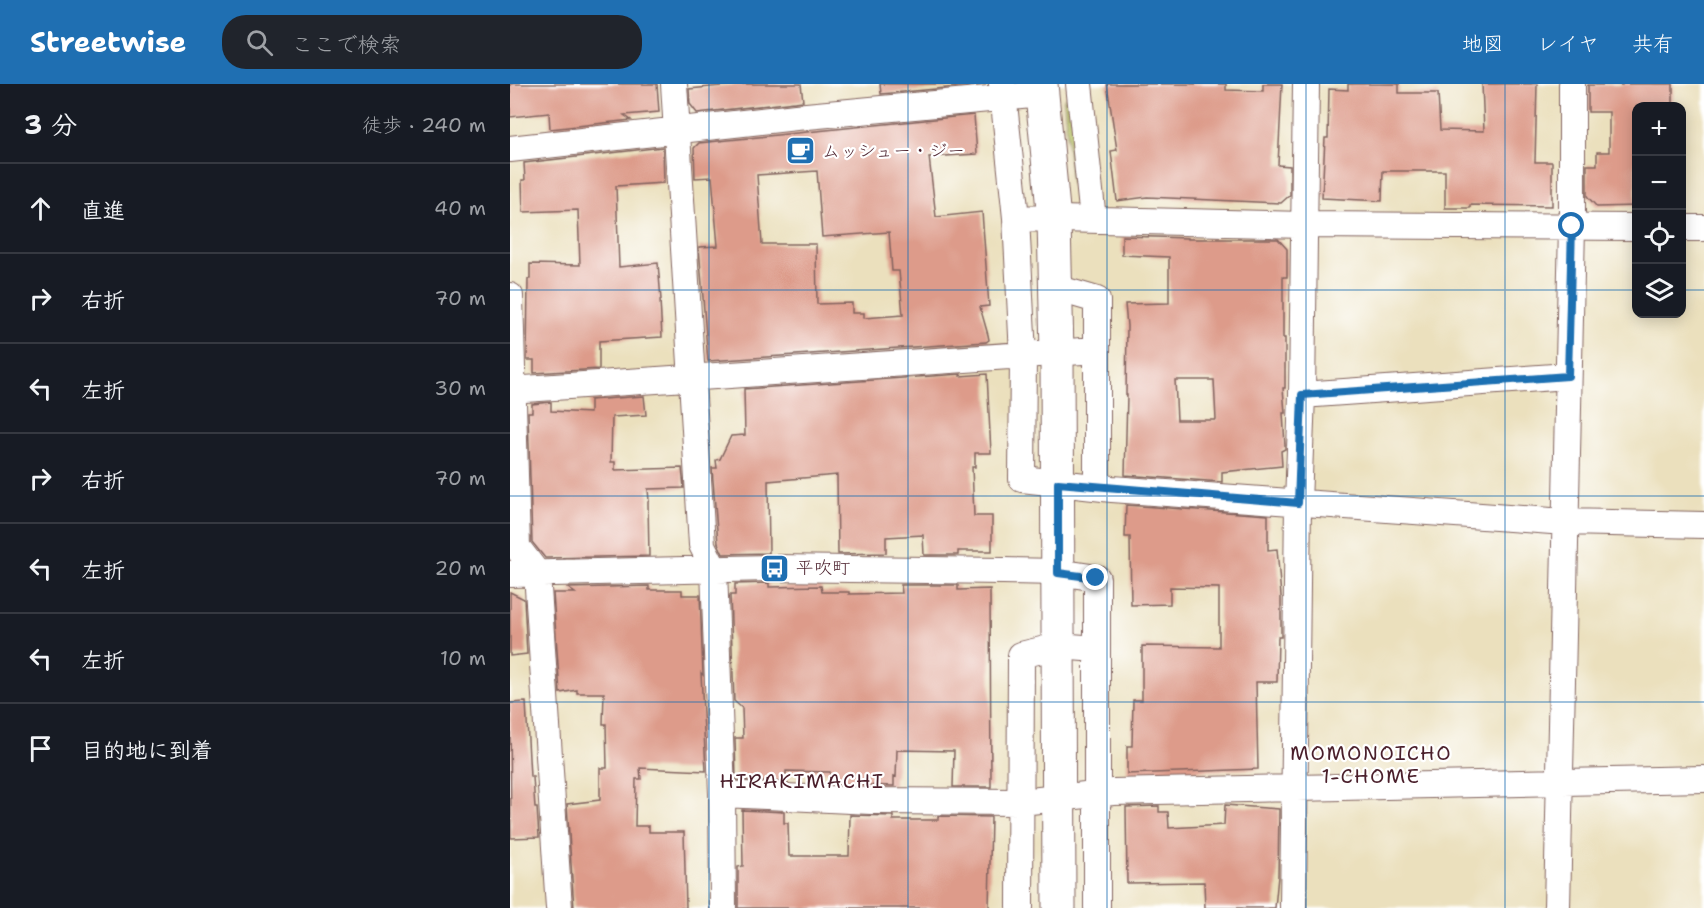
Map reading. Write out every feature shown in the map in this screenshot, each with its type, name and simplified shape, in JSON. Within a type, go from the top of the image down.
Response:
[{"type":"street","points":[[674,84],[702,545],[714,569],[722,794],[723,908]]},
{"type":"street","points":[[1079,84],[1093,220]]},
{"type":"street","points":[[1293,908],[1306,84]]},
{"type":"street","points":[[1557,908],[1572,226],[1572,84]]},
{"type":"street","points":[[510,149],[1002,91],[1042,89],[1054,220],[1056,288],[1059,908]]},
{"type":"street","points":[[1002,91],[1016,218],[1023,355],[1022,479],[1298,503],[1565,522],[1704,525]]},
{"type":"street","points":[[1016,218],[1305,225],[1632,227]]},
{"type":"street","points":[[1686,228],[1704,228]]},
{"type":"street","points":[[1056,288],[1097,300],[1097,487]]},
{"type":"street","points":[[510,296],[517,548],[537,573],[559,908]]},
{"type":"street","points":[[511,390],[1097,350]]},
{"type":"street","points":[[1302,395],[1568,376]]},
{"type":"street","points":[[510,574],[775,568],[1058,573],[1096,578],[1097,908]]},
{"type":"street","points":[[1020,908],[1021,655],[1058,646],[1097,649]]},
{"type":"street","points":[[722,794],[871,801],[1021,802],[1113,792],[1704,779]]},
{"type":"green space","points":[[1071,97],[1077,185],[1071,183],[1064,99]]},
{"type":"building","points":[[510,84],[657,84],[659,112],[624,115],[631,120],[550,129],[549,113],[510,117]]},
{"type":"building","points":[[743,84],[801,84],[803,101],[697,113],[690,104],[689,89]]},
{"type":"building","points":[[880,84],[967,84],[968,86],[881,94]]},
{"type":"building","points":[[1107,84],[1226,84],[1226,90],[1263,91],[1263,84],[1282,84],[1278,165],[1290,166],[1290,195],[1281,203],[1147,197],[1117,201],[1111,151],[1117,150]]},
{"type":"building","points":[[1348,84],[1399,84],[1399,93],[1438,93],[1440,130],[1484,131],[1482,84],[1537,84],[1535,162],[1552,162],[1552,206],[1470,205],[1470,208],[1445,208],[1445,171],[1383,171],[1382,201],[1322,198],[1325,138],[1328,138],[1329,89],[1348,90]]},
{"type":"building","points":[[1673,84],[1673,102],[1632,102],[1632,206],[1597,207],[1587,196],[1587,165],[1597,165],[1597,152],[1609,152],[1609,112],[1588,112],[1588,85]]},
{"type":"building","points":[[974,115],[977,154],[929,157],[936,217],[982,212],[989,306],[980,307],[989,340],[708,361],[699,247],[718,246],[712,177],[695,178],[694,148],[699,143]],"holes":[[[817,171],[822,237],[889,232],[892,271],[899,271],[903,315],[864,318],[864,313],[852,313],[852,303],[817,304],[816,244],[762,244],[757,175]]]},
{"type":"building","points":[[663,147],[664,183],[616,186],[619,267],[658,263],[662,337],[599,341],[599,369],[534,373],[534,360],[527,360],[530,264],[580,265],[578,210],[523,212],[524,163]]},
{"type":"building","points":[[1122,236],[1278,239],[1287,249],[1287,277],[1283,277],[1285,449],[1281,451],[1282,466],[1222,472],[1222,482],[1125,475],[1127,326],[1125,304],[1169,303],[1169,257],[1122,255]],"holes":[[[1175,380],[1214,380],[1216,420],[1177,420]]]},
{"type":"building","points":[[961,374],[960,376],[987,374],[991,453],[975,453],[975,467],[972,467],[974,516],[992,516],[992,551],[958,551],[958,555],[924,555],[923,535],[886,537],[886,553],[838,554],[837,475],[768,481],[769,553],[723,554],[718,543],[712,468],[717,468],[716,460],[720,459],[731,436],[745,435],[744,389]]},
{"type":"building","points":[[644,396],[646,415],[612,417],[611,462],[615,462],[615,470],[682,468],[684,488],[648,489],[649,556],[545,558],[532,542],[528,412],[532,412],[532,404],[551,402],[551,411],[590,413],[590,400]]},
{"type":"building","points":[[1126,505],[1268,515],[1268,550],[1277,549],[1281,596],[1281,637],[1278,637],[1277,682],[1256,682],[1258,769],[1127,774],[1127,746],[1132,746],[1133,700],[1142,700],[1142,646],[1219,647],[1219,588],[1170,587],[1170,604],[1131,605],[1130,537],[1125,537]]},
{"type":"building","points":[[769,583],[769,587],[821,586],[822,592],[849,592],[849,594],[902,593],[901,585],[958,585],[958,590],[990,589],[991,787],[953,787],[954,751],[897,750],[894,786],[830,784],[830,772],[786,771],[786,782],[736,780],[735,738],[743,738],[742,708],[734,701],[730,595],[735,595],[735,584]]},
{"type":"building","points":[[649,586],[649,590],[682,590],[682,595],[700,595],[706,771],[640,768],[641,779],[636,779],[635,826],[649,826],[649,832],[684,832],[686,908],[574,908],[567,804],[600,800],[600,768],[607,768],[606,724],[603,724],[604,693],[577,693],[577,690],[560,693],[553,593],[575,593],[568,588]]},
{"type":"building","points":[[510,592],[524,599],[527,654],[510,656]]},
{"type":"building","points":[[526,702],[530,777],[533,777],[539,837],[511,838],[510,703]]},
{"type":"building","points":[[1225,805],[1279,809],[1275,908],[1205,908],[1204,882],[1127,883],[1126,807],[1159,806],[1159,812],[1168,812],[1169,828],[1224,825]]},
{"type":"building","points":[[742,810],[784,812],[784,823],[788,823],[789,856],[849,856],[850,815],[893,816],[893,820],[938,820],[938,816],[991,817],[989,908],[738,908],[738,867],[743,866]]},
{"type":"place","name":"ムッシュー・ジー","points":[[801,151]]},
{"type":"place","name":"平吹町","points":[[775,568]]},
{"type":"district","name":"MOMONOICHO 1-CHOME","points":[[1371,764]]},
{"type":"district","name":"HIRAKIMACHI","points":[[802,781]]},
{"type":"route","points":[[1096,578],[1058,573],[1058,483],[1298,503],[1302,395],[1568,376],[1572,226]]}]
